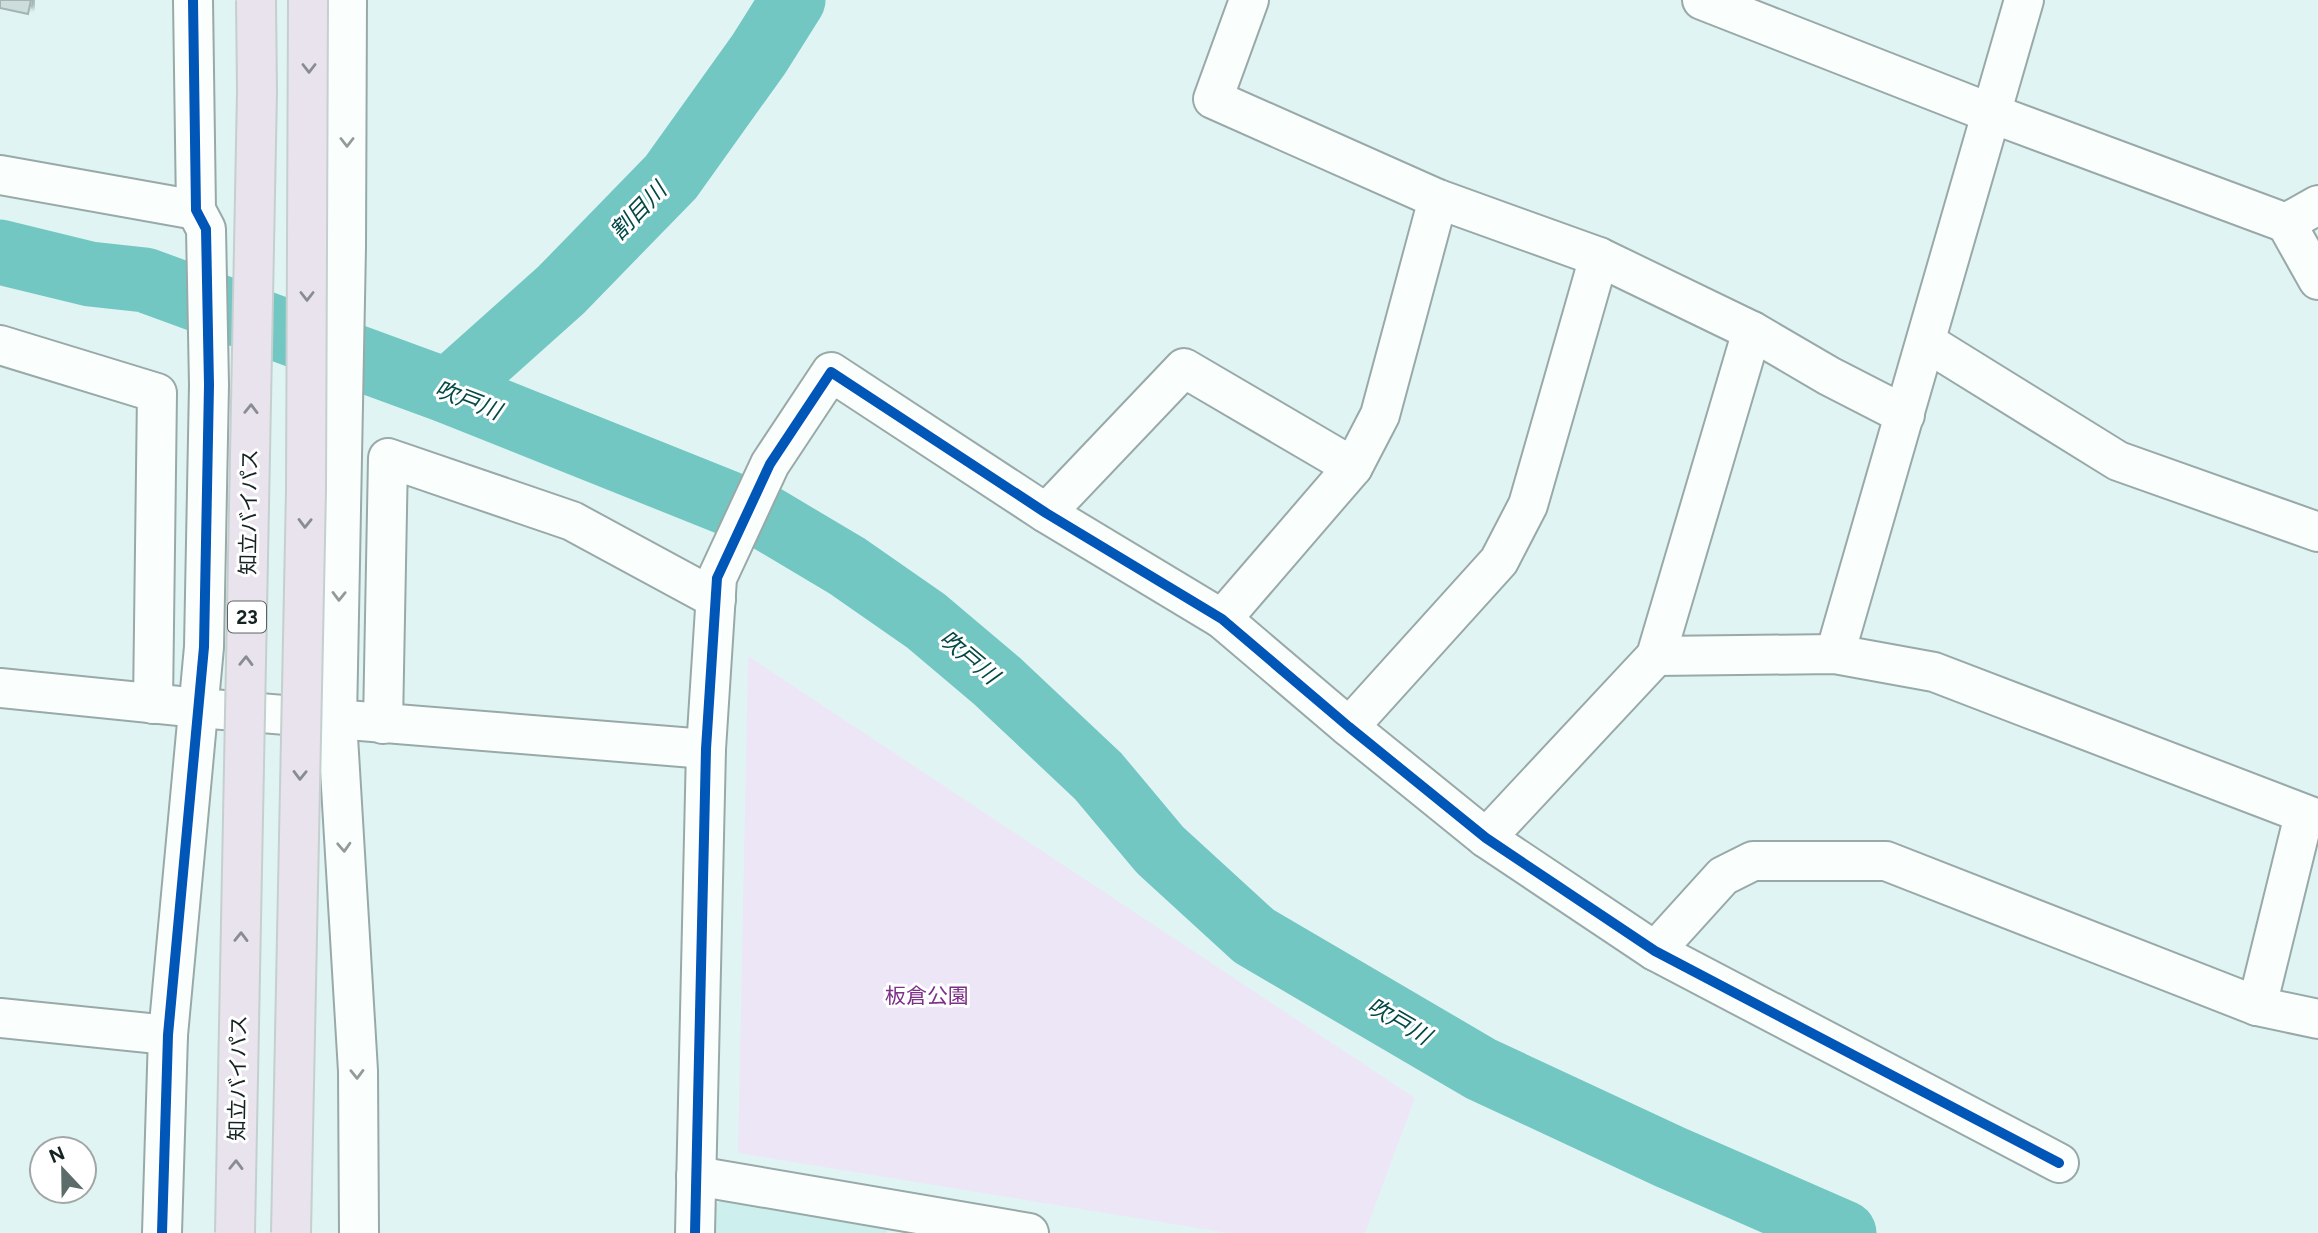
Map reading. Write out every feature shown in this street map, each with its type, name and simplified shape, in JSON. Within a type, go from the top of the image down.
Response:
[{"type":"highway","name":"知立バイパス","points":[[235,1233],[257,105],[256,0]]},
{"type":"highway","points":[[291,1233],[306,504],[307,0]]},
{"type":"street","points":[[162,1233],[168,1035],[204,647],[209,385],[193,0]]},
{"type":"street","points":[[347,0],[346,267],[337,720],[358,1071],[359,1233]]},
{"type":"street","points":[[1249,0],[1213,99],[1438,200],[1599,257],[1752,331],[1829,376],[1905,415]]},
{"type":"street","points":[[1702,0],[1993,114],[2302,214],[2318,280]]},
{"type":"street","points":[[1835,654],[2024,0]]},
{"type":"street","points":[[0,175],[201,220]]},
{"type":"street","points":[[1222,619],[1353,467],[1380,415],[1438,200]]},
{"type":"street","points":[[1349,727],[1499,561],[1528,505],[1599,257]]},
{"type":"street","points":[[1486,838],[1656,656],[1752,331]]},
{"type":"street","points":[[1926,342],[2118,461],[2318,533]]},
{"type":"street","points":[[0,345],[157,393],[153,704]]},
{"type":"street","points":[[1046,513],[1184,368],[1353,467]]},
{"type":"street","points":[[695,1233],[706,749],[717,589],[770,464],[831,372],[1046,513],[1222,619],[1486,838],[1655,951],[2059,1163]]},
{"type":"street","points":[[383,724],[388,458],[572,521],[717,589]]},
{"type":"street","points":[[1656,656],[1835,654],[1934,672],[2311,817],[2257,1006]]},
{"type":"street","points":[[0,688],[383,724],[706,749]]},
{"type":"street","points":[[1655,951],[1723,876],[1754,861],[1886,861],[2257,1006],[2318,1019]]},
{"type":"street","points":[[0,1018],[168,1035]]},
{"type":"street","points":[[696,1176],[1029,1233]]},
{"type":"shaded area","points":[[727,1195],[889,1222],[887,1233],[711,1233],[711,1209]]},
{"type":"green space","name":"板倉公園","points":[[748,656],[1415,1098],[1365,1233],[1228,1233],[738,1153]]},
{"type":"building","points":[[0,0],[31,0],[28,14],[0,8]]},
{"type":"waterway","name":"割目川","points":[[448,391],[561,290],[671,177],[759,54],[793,0]]},
{"type":"waterway","name":"吹戸川","points":[[0,252],[90,274],[145,280],[448,391],[768,519],[847,566],[926,621],[997,681],[1098,776],[1160,850],[1254,936],[1481,1069],[1670,1157],[1844,1233]]},
{"type":"cycle path","points":[[162,1233],[168,1035],[204,647],[209,385],[206,229],[196,210],[193,0]]},
{"type":"cycle path","points":[[695,1233],[706,749],[717,578],[770,464],[831,372],[1046,513],[1222,619],[1486,838],[1655,951],[2059,1163]]}]
